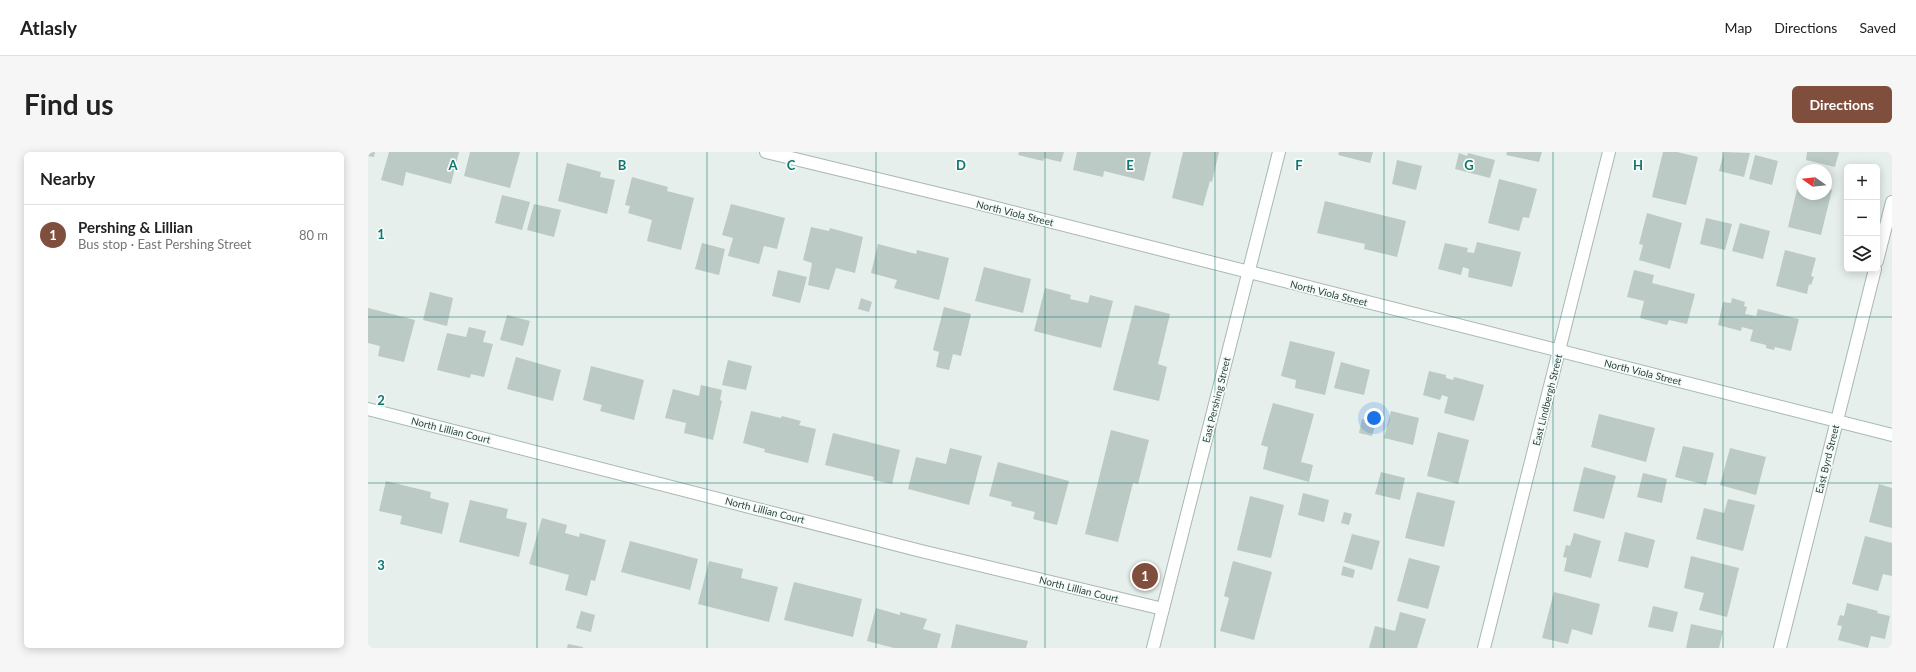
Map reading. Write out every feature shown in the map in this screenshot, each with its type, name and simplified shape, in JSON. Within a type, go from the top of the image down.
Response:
[{"type":"street","name":"North Viola Street","points":[[766,152],[980,204],[1892,435]]},
{"type":"street","name":"East Pershing Street","points":[[1153,648],[1280,152]]},
{"type":"street","name":"East Lindbergh Street","points":[[1484,648],[1609,152]]},
{"type":"street","points":[[1880,249],[1892,202]]},
{"type":"street","name":"East Byrd Street","points":[[1780,648],[1874,272]]},
{"type":"street","name":"North Lillian Court","points":[[368,409],[921,551],[1163,609]]},
{"type":"building","points":[[368,152],[375,152],[374,157],[368,156]]},
{"type":"building","points":[[389,152],[459,152],[451,184],[406,172],[403,186],[381,180]]},
{"type":"building","points":[[470,152],[520,152],[510,188],[464,176]]},
{"type":"building","points":[[1019,152],[1064,152],[1061,162],[1044,158],[1043,161],[1018,155]]},
{"type":"building","points":[[1077,152],[1151,152],[1144,181],[1104,171],[1103,177],[1073,170]]},
{"type":"building","points":[[1183,152],[1219,152],[1212,182],[1210,181],[1203,206],[1172,198]]},
{"type":"building","points":[[1339,152],[1373,152],[1370,163],[1338,155]]},
{"type":"building","points":[[1507,152],[1542,152],[1539,162],[1506,155]]},
{"type":"building","points":[[1663,152],[1677,152],[1698,157],[1686,205],[1652,197]]},
{"type":"building","points":[[1724,152],[1750,153],[1744,177],[1719,171]]},
{"type":"building","points":[[1807,152],[1839,152],[1835,167],[1832,166],[1832,164],[1823,164],[1806,160]]},
{"type":"building","points":[[1459,153],[1467,156],[1468,153],[1495,160],[1490,178],[1455,169]]},
{"type":"building","points":[[1755,155],[1778,161],[1772,185],[1749,179]]},
{"type":"building","points":[[1397,160],[1422,166],[1416,190],[1392,184]]},
{"type":"building","points":[[567,163],[601,172],[600,177],[615,180],[607,214],[558,201]]},
{"type":"building","points":[[632,177],[668,187],[667,191],[694,198],[681,250],[647,241],[652,220],[628,213],[630,206],[625,205]]},
{"type":"building","points":[[1499,179],[1537,189],[1529,218],[1523,217],[1519,231],[1488,223]]},
{"type":"building","points":[[1796,194],[1796,200],[1830,200],[1821,235],[1788,227]]},
{"type":"building","points":[[502,195],[530,202],[522,230],[495,223]]},
{"type":"building","points":[[1325,201],[1406,221],[1397,257],[1364,249],[1365,244],[1317,233]]},
{"type":"building","points":[[534,204],[561,210],[554,237],[527,230]]},
{"type":"building","points":[[731,204],[785,218],[777,249],[764,246],[759,264],[728,256],[733,238],[722,235]]},
{"type":"building","points":[[1647,213],[1682,223],[1670,269],[1639,260],[1643,245],[1639,244]]},
{"type":"building","points":[[1706,218],[1732,224],[1725,250],[1700,244]]},
{"type":"building","points":[[1740,223],[1770,231],[1763,259],[1732,251]]},
{"type":"building","points":[[811,227],[829,231],[830,228],[863,237],[855,273],[836,268],[829,290],[808,285],[812,263],[803,260]]},
{"type":"building","points":[[1477,242],[1521,252],[1512,287],[1468,277],[1469,269],[1463,267],[1461,275],[1438,269],[1445,243],[1468,248],[1467,252],[1474,253]]},
{"type":"building","points":[[702,243],[725,249],[719,275],[695,269]]},
{"type":"building","points":[[878,244],[916,254],[917,250],[949,258],[939,300],[894,288],[897,280],[871,273]]},
{"type":"building","points":[[1785,250],[1816,258],[1811,276],[1814,277],[1811,285],[1809,284],[1807,294],[1776,286]]},
{"type":"building","points":[[984,267],[1031,279],[1023,313],[975,301]]},
{"type":"building","points":[[778,270],[807,277],[800,303],[772,296]]},
{"type":"building","points":[[1634,270],[1654,275],[1652,283],[1695,294],[1687,324],[1669,320],[1667,325],[1640,318],[1644,301],[1627,297]]},
{"type":"building","points":[[1045,288],[1071,295],[1070,299],[1088,303],[1090,295],[1113,301],[1101,348],[1034,331]]},
{"type":"building","points":[[430,292],[453,298],[447,326],[423,320]]},
{"type":"building","points":[[861,298],[872,302],[869,312],[858,309]]},
{"type":"building","points":[[1732,298],[1745,302],[1744,306],[1747,307],[1745,314],[1756,316],[1758,309],[1799,319],[1791,351],[1775,347],[1774,350],[1766,348],[1766,345],[1750,341],[1753,330],[1742,327],[1741,331],[1718,325],[1723,302],[1731,303]]},
{"type":"building","points":[[1135,305],[1170,314],[1158,364],[1167,367],[1159,401],[1113,390]]},
{"type":"building","points":[[944,307],[971,314],[961,356],[953,354],[949,370],[936,367],[939,352],[933,350]]},
{"type":"building","points":[[368,308],[415,320],[404,362],[378,356],[380,346],[368,343]]},
{"type":"building","points":[[507,315],[530,321],[523,346],[500,340]]},
{"type":"building","points":[[469,327],[486,331],[483,342],[493,344],[484,377],[471,374],[470,378],[437,370],[447,333],[466,337]]},
{"type":"building","points":[[1290,341],[1335,352],[1325,395],[1295,388],[1296,380],[1281,376]]},
{"type":"building","points":[[516,357],[561,370],[553,401],[507,389]]},
{"type":"building","points":[[728,360],[752,366],[746,390],[722,385]]},
{"type":"building","points":[[1341,362],[1370,370],[1364,395],[1334,388]]},
{"type":"building","points":[[591,366],[644,380],[634,420],[600,411],[602,405],[583,400]]},
{"type":"building","points":[[1429,371],[1446,375],[1446,378],[1453,380],[1454,377],[1484,385],[1474,421],[1444,413],[1448,397],[1442,395],[1440,400],[1423,395]]},
{"type":"building","points":[[701,385],[722,390],[720,400],[722,401],[713,440],[684,433],[686,423],[665,418],[673,389],[699,396]]},
{"type":"building","points":[[1273,403],[1314,414],[1301,462],[1313,465],[1309,482],[1263,469],[1268,447],[1261,445]]},
{"type":"building","points":[[751,411],[801,421],[799,425],[816,429],[808,463],[764,452],[765,449],[743,443]]},
{"type":"building","points":[[1391,411],[1419,418],[1413,445],[1384,438]]},
{"type":"building","points":[[1599,414],[1655,428],[1646,462],[1591,447]]},
{"type":"building","points":[[1362,419],[1376,423],[1372,436],[1359,433]]},
{"type":"building","points":[[1111,430],[1149,440],[1138,484],[1133,483],[1118,542],[1085,534]]},
{"type":"building","points":[[1438,432],[1469,440],[1458,484],[1427,476]]},
{"type":"building","points":[[833,433],[900,450],[892,484],[873,480],[874,477],[825,465]]},
{"type":"building","points":[[1683,446],[1714,453],[1706,485],[1675,477]]},
{"type":"building","points":[[950,448],[982,456],[969,505],[908,489],[916,457],[946,464]]},
{"type":"building","points":[[1730,448],[1766,457],[1756,495],[1720,485]]},
{"type":"building","points":[[998,462],[1069,481],[1057,525],[1033,519],[1035,512],[1011,506],[1012,502],[989,496]]},
{"type":"building","points":[[1584,467],[1616,476],[1604,519],[1573,511]]},
{"type":"building","points":[[1381,472],[1405,478],[1400,500],[1375,494]]},
{"type":"building","points":[[1643,473],[1667,479],[1662,503],[1637,497]]},
{"type":"building","points":[[386,481],[431,492],[430,498],[449,503],[442,534],[400,524],[402,516],[379,511]]},
{"type":"building","points":[[1879,484],[1892,488],[1892,528],[1869,522]]},
{"type":"building","points":[[1417,492],[1455,501],[1444,547],[1405,538]]},
{"type":"building","points":[[1303,493],[1329,500],[1324,522],[1298,515]]},
{"type":"building","points":[[1250,496],[1284,505],[1271,558],[1237,550]]},
{"type":"building","points":[[1728,499],[1755,505],[1743,551],[1696,539],[1704,508],[1724,513]]},
{"type":"building","points":[[470,500],[508,509],[506,518],[527,523],[519,557],[459,542]]},
{"type":"building","points":[[1344,512],[1352,514],[1349,525],[1341,523]]},
{"type":"building","points":[[542,518],[567,525],[565,533],[579,537],[580,533],[606,540],[595,581],[591,580],[587,596],[565,590],[569,575],[529,564]]},
{"type":"building","points":[[1625,532],[1655,540],[1648,568],[1618,561]]},
{"type":"building","points":[[1574,533],[1601,541],[1591,578],[1564,571],[1567,558],[1563,557],[1566,545],[1570,546]]},
{"type":"building","points":[[1352,534],[1380,541],[1372,570],[1344,562]]},
{"type":"building","points":[[1865,536],[1892,543],[1892,576],[1883,574],[1878,591],[1852,584]]},
{"type":"building","points":[[630,541],[698,559],[690,590],[621,572]]},
{"type":"building","points":[[1691,556],[1739,568],[1727,617],[1699,610],[1704,593],[1684,588]]},
{"type":"building","points":[[1409,558],[1440,566],[1428,609],[1397,601]]},
{"type":"building","points":[[709,561],[743,569],[741,578],[778,587],[769,622],[698,604]]},
{"type":"building","points":[[1233,561],[1272,572],[1254,640],[1220,631],[1229,598],[1224,596]]},
{"type":"building","points":[[1343,566],[1355,570],[1353,578],[1341,575]]},
{"type":"building","points":[[794,582],[862,599],[853,637],[784,620]]},
{"type":"building","points":[[1554,592],[1600,604],[1592,635],[1572,629],[1568,644],[1542,638]]},
{"type":"building","points":[[1847,603],[1878,611],[1877,613],[1890,616],[1885,639],[1871,636],[1868,648],[1838,640],[1842,626],[1837,625],[1840,615],[1844,616]]},
{"type":"building","points":[[1653,606],[1678,612],[1673,632],[1648,627]]},
{"type":"building","points":[[876,608],[900,615],[900,612],[927,619],[923,629],[941,634],[937,648],[894,648],[867,641]]},
{"type":"building","points":[[581,611],[595,615],[591,632],[576,628]]},
{"type":"building","points":[[1400,612],[1426,619],[1417,648],[1369,648],[1375,626],[1395,631]]},
{"type":"building","points":[[956,624],[1028,641],[1026,648],[951,648]]},
{"type":"building","points":[[1691,624],[1723,631],[1719,648],[1686,648]]},
{"type":"building","points":[[568,644],[583,647],[583,648],[567,648]]},
{"type":"place","name":"Pershing & Lillian","points":[[1145,576]]}]
